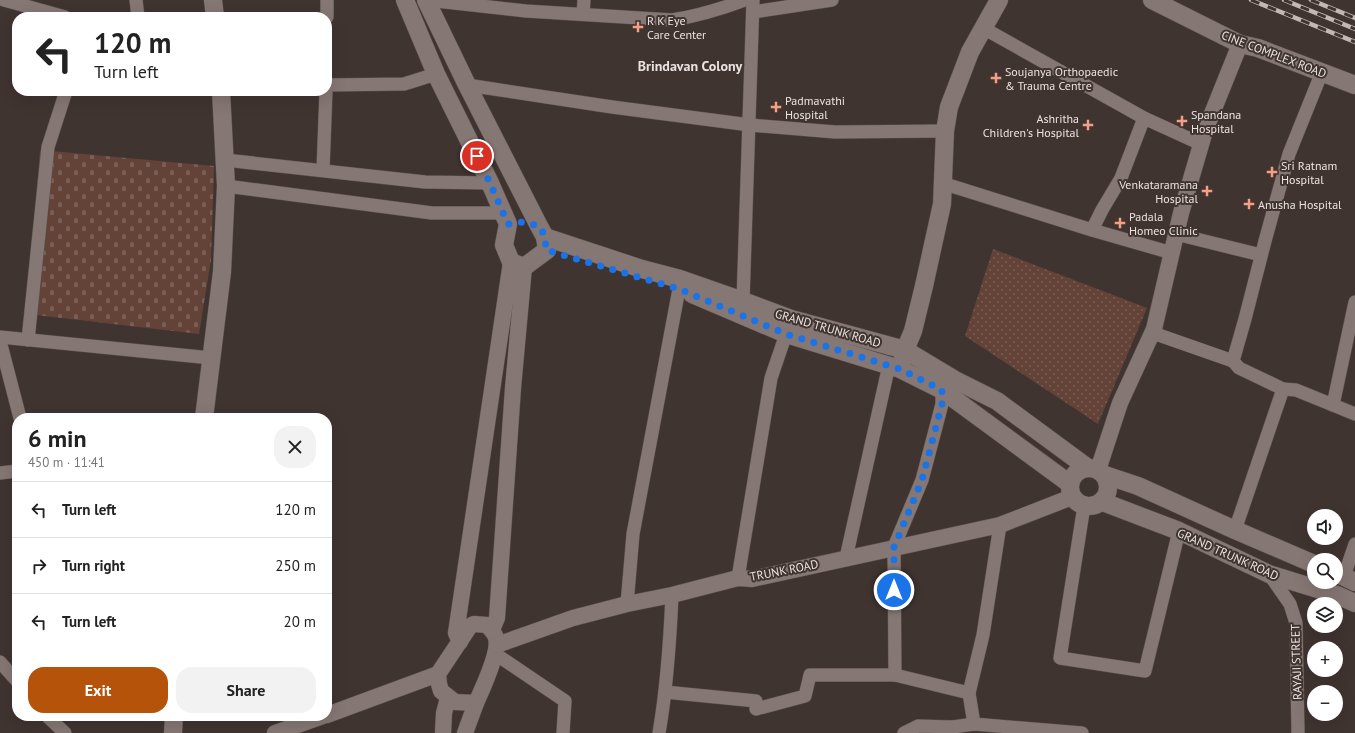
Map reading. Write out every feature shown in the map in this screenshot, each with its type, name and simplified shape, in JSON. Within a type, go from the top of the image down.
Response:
[{"type":"main road","points":[[213,0],[214,12]]},
{"type":"main road","points":[[405,0],[436,74],[490,183],[505,219],[504,245],[517,264],[544,238]]},
{"type":"main road","points":[[427,0],[467,85],[544,238]]},
{"type":"main road","points":[[895,367],[905,350],[913,331],[942,204],[944,131],[949,107],[970,52],[999,0]]},
{"type":"main road","name":"CINE COMPLEX ROAD","points":[[1152,0],[1240,44],[1258,48],[1355,85]]},
{"type":"main road","points":[[205,413],[222,272],[226,186],[221,96]]},
{"type":"main road","points":[[505,219],[523,222],[544,238],[679,289],[786,334],[895,367],[942,390],[1075,495],[1095,506],[1103,502],[1108,494],[1108,481],[1097,471],[1082,469],[1072,477],[1075,495]]},
{"type":"main road","name":"GRAND TRUNK ROAD","points":[[544,238],[642,269],[680,278],[791,319],[905,350],[955,380],[997,402],[1097,471],[1138,486],[1307,561]]},
{"type":"main road","name":"GRAND TRUNK ROAD","points":[[1103,502],[1179,531],[1268,574],[1337,595],[1355,603]]},
{"type":"main road","points":[[173,733],[174,721]]},
{"type":"street","points":[[0,4],[4,0],[47,12]]},
{"type":"street","points":[[136,0],[137,12]]},
{"type":"street","points":[[327,0],[327,12]]},
{"type":"street","points":[[427,0],[526,11],[672,20],[694,17],[721,10],[745,0]]},
{"type":"street","points":[[584,0],[584,14]]},
{"type":"street","points":[[743,301],[753,6],[832,0]]},
{"type":"street","points":[[983,28],[1144,118],[1202,144]]},
{"type":"street","points":[[1097,471],[1120,403],[1153,332],[1181,212],[1205,131],[1240,44]]},
{"type":"street","points":[[1233,361],[1289,154],[1322,72]]},
{"type":"street","points":[[332,86],[404,84],[436,74]]},
{"type":"street","points":[[467,85],[612,107],[750,125],[835,132],[944,131]]},
{"type":"street","points":[[28,340],[48,147],[64,96]]},
{"type":"street","points":[[323,170],[326,96]]},
{"type":"street","points":[[1092,230],[1121,178],[1144,118]]},
{"type":"street","points":[[225,160],[425,182],[490,183]]},
{"type":"street","points":[[942,183],[1092,230],[1172,253]]},
{"type":"street","points":[[226,186],[432,213],[505,219]]},
{"type":"street","points":[[1176,234],[1261,255]]},
{"type":"street","points":[[460,642],[456,633],[517,264]]},
{"type":"street","points":[[465,733],[483,688],[494,643],[497,618],[512,388],[517,264]]},
{"type":"street","points":[[627,604],[633,534],[679,289]]},
{"type":"street","points":[[1333,405],[1355,302]]},
{"type":"street","points":[[1153,332],[1233,361],[1239,368],[1283,389],[1296,390],[1355,414]]},
{"type":"street","points":[[738,578],[771,378],[786,334]]},
{"type":"street","points":[[0,337],[211,358]]},
{"type":"street","points":[[0,341],[19,413]]},
{"type":"street","points":[[846,558],[895,367]]},
{"type":"street","points":[[1235,530],[1283,389]]},
{"type":"street","points":[[895,675],[894,547],[922,480],[942,404],[942,390]]},
{"type":"street","points":[[0,473],[12,472]]},
{"type":"street","points":[[1075,495],[1060,658],[1145,671],[1179,531]]},
{"type":"street","name":"TRUNK ROAD","points":[[494,643],[573,618],[738,578],[752,579],[1000,525],[1075,495]]},
{"type":"street","points":[[974,724],[969,693],[983,635],[1000,525]]},
{"type":"street","points":[[1345,577],[1355,544]]},
{"type":"street","name":"RAYAJI STREET","points":[[1268,574],[1290,604],[1296,624],[1298,733]]},
{"type":"street","points":[[659,733],[665,692],[672,594]]},
{"type":"street","points":[[332,713],[438,674],[470,626],[474,624],[487,625],[494,643],[565,701],[563,733]]},
{"type":"street","points":[[0,662],[12,675]]},
{"type":"street","points":[[438,674],[441,691],[448,698],[455,702],[476,703]]},
{"type":"street","points":[[665,692],[756,705],[805,696],[810,675],[895,675],[969,693]]},
{"type":"street","points":[[443,733],[444,713],[448,698]]},
{"type":"street","points":[[53,721],[65,733]]},
{"type":"street","points":[[275,733],[309,721]]},
{"type":"street","points":[[904,733],[918,726],[953,730],[974,724],[1081,733]]},
{"type":"green space","points":[[40,150],[214,166],[211,260],[199,334],[27,314]]},
{"type":"green space","points":[[993,249],[1147,308],[1098,424],[965,336]]},
{"type":"railway","points":[[1251,0],[1355,42]]},
{"type":"railway","points":[[1284,0],[1355,29]]},
{"type":"railway","points":[[1311,0],[1355,18]]},
{"type":"place","name":"R K Eye Care Center","points":[[638,27]]},
{"type":"place","name":"Soujanya Orthopaedic & Trauma Centre","points":[[996,78]]},
{"type":"place","name":"Padmavathi Hospital","points":[[776,107]]},
{"type":"place","name":"Spandana Hospital","points":[[1182,121]]},
{"type":"place","name":"Ashritha Children's Hospital","points":[[1088,125]]},
{"type":"place","name":"Sri Ratnam Hospital","points":[[1272,172]]},
{"type":"place","name":"Venkataramana Hospital","points":[[1207,191]]},
{"type":"place","name":"Anusha Hospital","points":[[1249,204]]},
{"type":"place","name":"Padala Homeo Clinic","points":[[1120,223]]},
{"type":"district","name":"Brindavan Colony","points":[[690,66]]},
{"type":"route","points":[[477,156],[508,224],[523,222],[539,226],[545,236],[546,250],[679,289],[786,334],[900,369],[942,390],[942,404],[922,480],[894,547],[894,590]]}]
